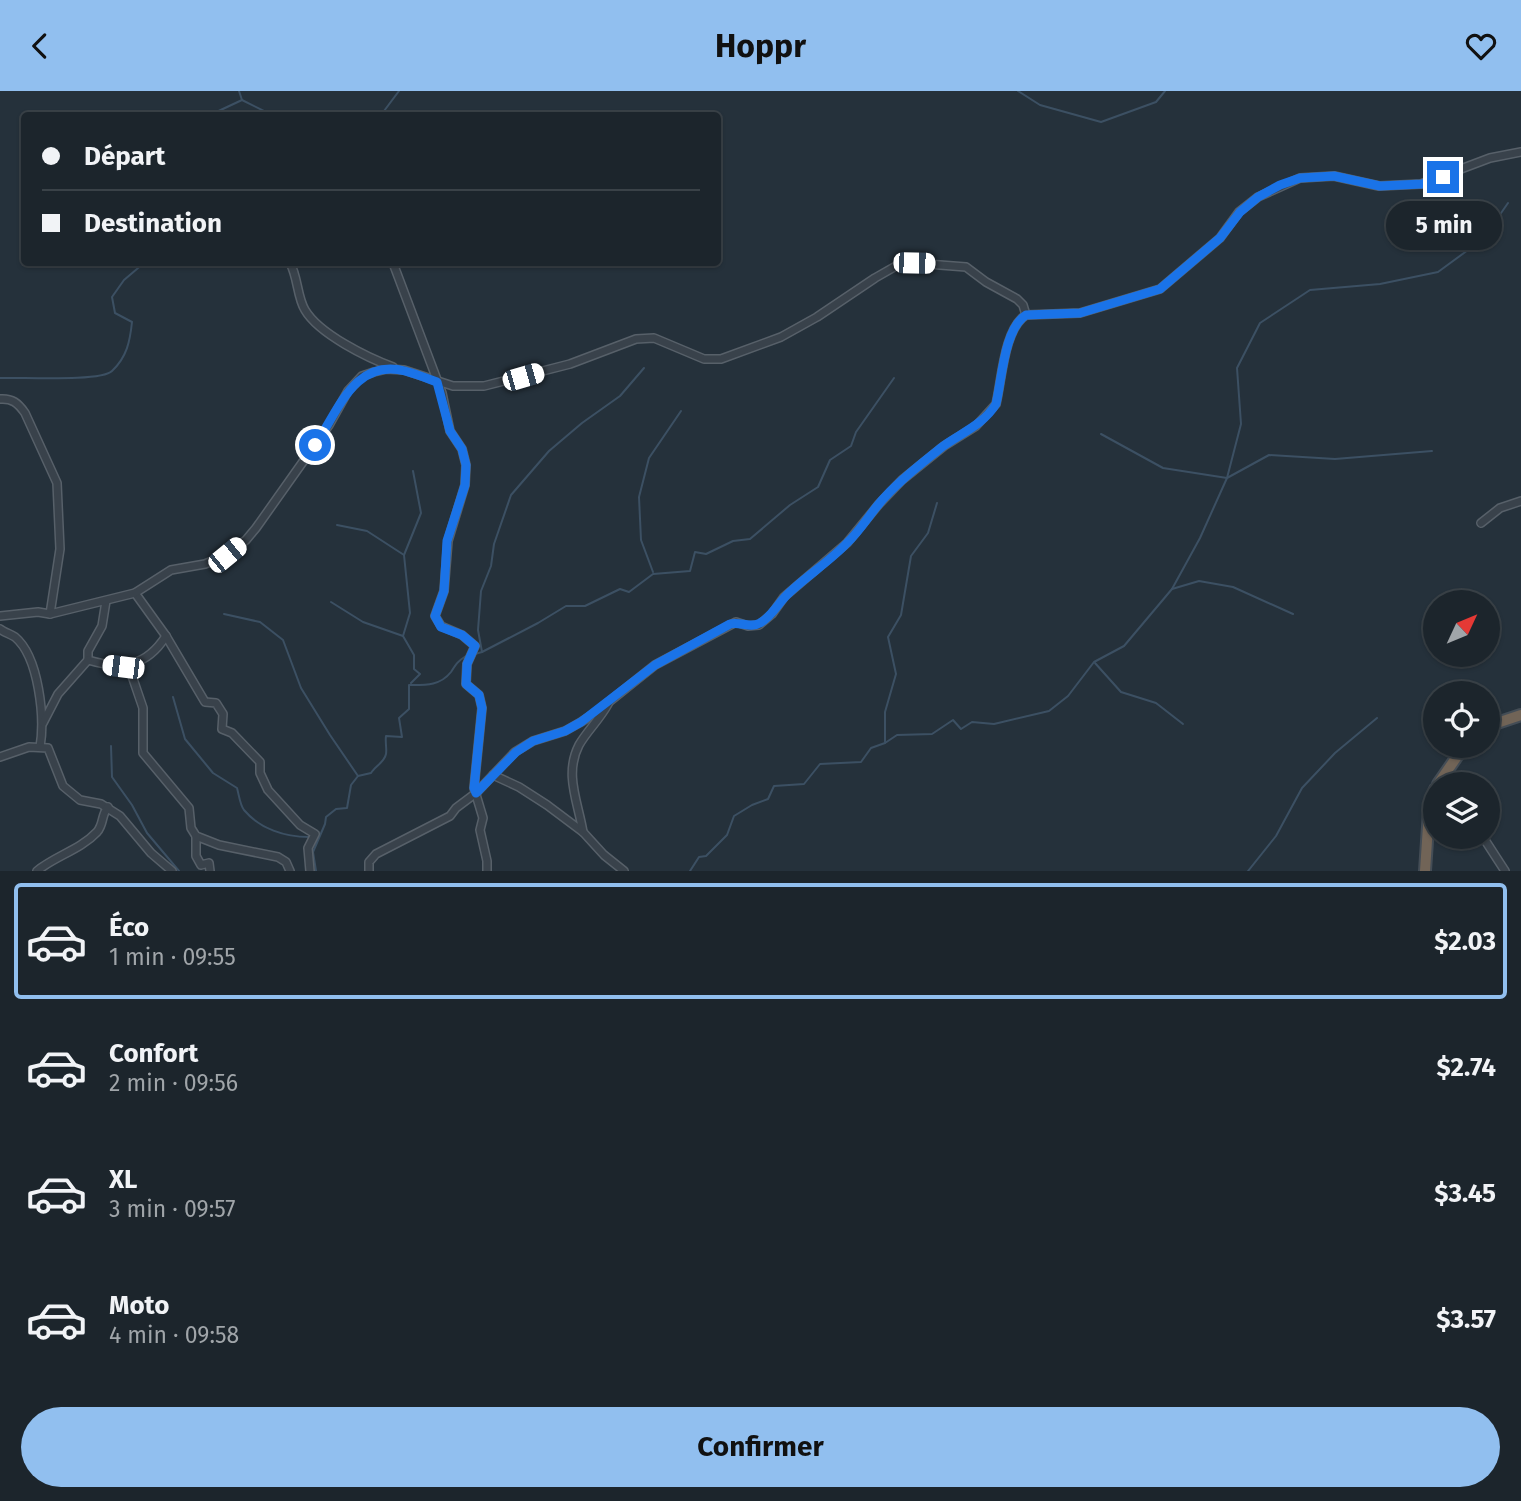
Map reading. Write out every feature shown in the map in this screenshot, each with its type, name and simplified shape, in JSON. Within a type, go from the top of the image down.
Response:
[{"type":"highway","points":[[1500,722],[1521,715]]},
{"type":"highway","points":[[1425,871],[1426,849]]},
{"type":"street","points":[[369,871],[369,862],[376,854],[450,816],[516,752],[533,741],[565,731],[609,702],[655,665],[711,633],[736,622],[748,626],[759,625],[772,614],[784,597],[847,543],[879,503],[902,480],[944,446],[984,419],[996,404],[1011,333],[1026,315],[1080,313],[1160,289],[1220,238],[1240,212],[1258,197],[1300,178],[1334,176],[1380,186],[1422,184],[1490,158],[1521,152]]},
{"type":"street","points":[[291,266],[305,311],[330,335],[368,358],[453,386],[484,386],[507,381],[570,364],[636,339],[654,338],[705,359],[721,359],[781,337],[896,266],[914,263],[966,267],[1017,299],[1023,305],[1026,315]]},
{"type":"street","points":[[394,266],[437,382],[450,431],[462,449],[466,465],[465,485],[447,541],[444,591],[435,616],[441,627],[462,635],[475,646],[467,664],[466,684],[479,695],[482,708],[474,788],[483,818],[480,830],[487,871]]},
{"type":"street","points":[[0,616],[38,612],[50,614],[106,601],[135,593],[171,571],[205,564],[227,555],[246,540],[362,376],[387,369],[404,370]]},
{"type":"street","points":[[0,399],[19,404],[57,483],[60,549],[50,614]]},
{"type":"street","points":[[1481,523],[1500,508],[1521,501]]},
{"type":"street","points":[[135,593],[166,635],[205,702],[216,703],[223,713],[222,730],[232,733],[260,762],[260,773],[268,790],[300,825],[315,834],[308,848],[310,871]]},
{"type":"street","points":[[43,723],[58,694],[88,660],[88,651],[102,626],[106,601]]},
{"type":"street","points":[[0,629],[14,637],[29,660],[40,688],[39,702],[43,723],[40,747]]},
{"type":"street","points":[[123,667],[151,655],[166,635]]},
{"type":"street","points":[[88,660],[130,670],[143,708],[143,753],[189,808],[191,828],[196,836],[196,856],[201,865],[209,863],[210,871]]},
{"type":"street","points":[[583,832],[571,779],[573,762],[580,745],[609,702]]},
{"type":"street","points":[[0,757],[29,747],[48,748],[63,786],[80,800],[108,807],[120,816],[151,853],[172,871]]},
{"type":"street","points":[[493,775],[519,787],[583,832],[604,855],[624,871]]},
{"type":"street","points":[[38,871],[90,838],[101,827],[103,814],[108,807]]},
{"type":"street","points":[[196,836],[219,845],[278,857],[286,862],[290,871]]},
{"type":"street","points":[[1491,849],[1505,871]]},
{"type":"waterway","points":[[239,91],[242,100]]},
{"type":"waterway","points":[[383,112],[399,91]]},
{"type":"waterway","points":[[1018,91],[1040,105],[1101,122],[1156,102],[1165,91]]},
{"type":"waterway","points":[[216,112],[242,100],[266,112]]},
{"type":"waterway","points":[[690,871],[699,857],[706,856],[727,835],[734,816],[768,799],[774,786],[804,784],[820,764],[861,762],[871,748],[897,735],[932,734],[953,720],[961,729],[972,722],[994,724],[1049,711],[1068,696],[1094,662],[1124,646],[1172,589],[1200,538],[1227,478],[1241,424],[1237,368],[1260,323],[1310,290],[1380,284],[1438,272],[1483,239],[1508,203]]},
{"type":"waterway","points":[[0,378],[77,378],[93,377],[112,371],[127,348],[132,322],[115,313],[112,297],[124,280],[140,266]]},
{"type":"waterway","points":[[482,652],[478,630],[481,591],[511,495],[549,451],[620,396],[644,368]]},
{"type":"waterway","points":[[475,654],[566,606],[585,606],[620,589],[629,592],[653,574],[690,571],[695,552],[706,554],[733,541],[750,539],[790,505],[818,487],[830,460],[851,446],[856,432],[894,378]]},
{"type":"waterway","points":[[653,572],[641,540],[639,497],[649,458],[681,411]]},
{"type":"waterway","points":[[1101,434],[1163,468],[1227,478],[1269,455],[1335,459],[1432,451]]},
{"type":"waterway","points":[[411,683],[420,674],[414,669],[414,655],[403,636],[410,613],[404,555],[421,513],[413,471]]},
{"type":"waterway","points":[[885,743],[885,712],[896,674],[888,637],[901,615],[911,556],[928,533],[937,503]]},
{"type":"waterway","points":[[337,525],[367,531],[404,555]]},
{"type":"waterway","points":[[1172,589],[1199,581],[1233,587],[1293,614]]},
{"type":"waterway","points":[[331,602],[363,622],[403,636]]},
{"type":"waterway","points":[[224,614],[260,622],[283,640],[301,688],[358,776]]},
{"type":"waterway","points":[[316,871],[313,852],[326,817],[336,809],[347,808],[351,785],[358,776],[371,773],[383,760],[386,736],[402,737],[399,718],[409,709],[409,685],[432,684],[442,680],[466,656]]},
{"type":"waterway","points":[[1095,663],[1121,692],[1156,703],[1183,724]]},
{"type":"waterway","points":[[173,697],[185,739],[213,773],[237,788],[243,808],[250,817],[274,831],[309,837]]},
{"type":"waterway","points":[[1248,871],[1276,836],[1302,788],[1335,753],[1377,718]]},
{"type":"waterway","points":[[111,746],[112,777],[132,805],[147,833],[179,871]]},
{"type":"route","points":[[315,445],[348,391],[362,376],[387,369],[404,370],[437,382],[450,431],[462,449],[466,465],[465,485],[447,541],[444,591],[435,616],[441,627],[462,635],[475,646],[467,664],[466,684],[479,695],[482,708],[474,788],[476,793],[516,752],[533,741],[565,731],[595,713],[655,665],[730,624],[736,622],[748,626],[759,625],[772,614],[784,597],[847,543],[879,503],[902,480],[955,438],[976,426],[992,411],[996,404],[1011,333],[1026,315],[1080,313],[1160,289],[1220,238],[1240,212],[1258,197],[1300,178],[1334,176],[1380,186],[1400,186],[1422,184],[1443,177]]}]
